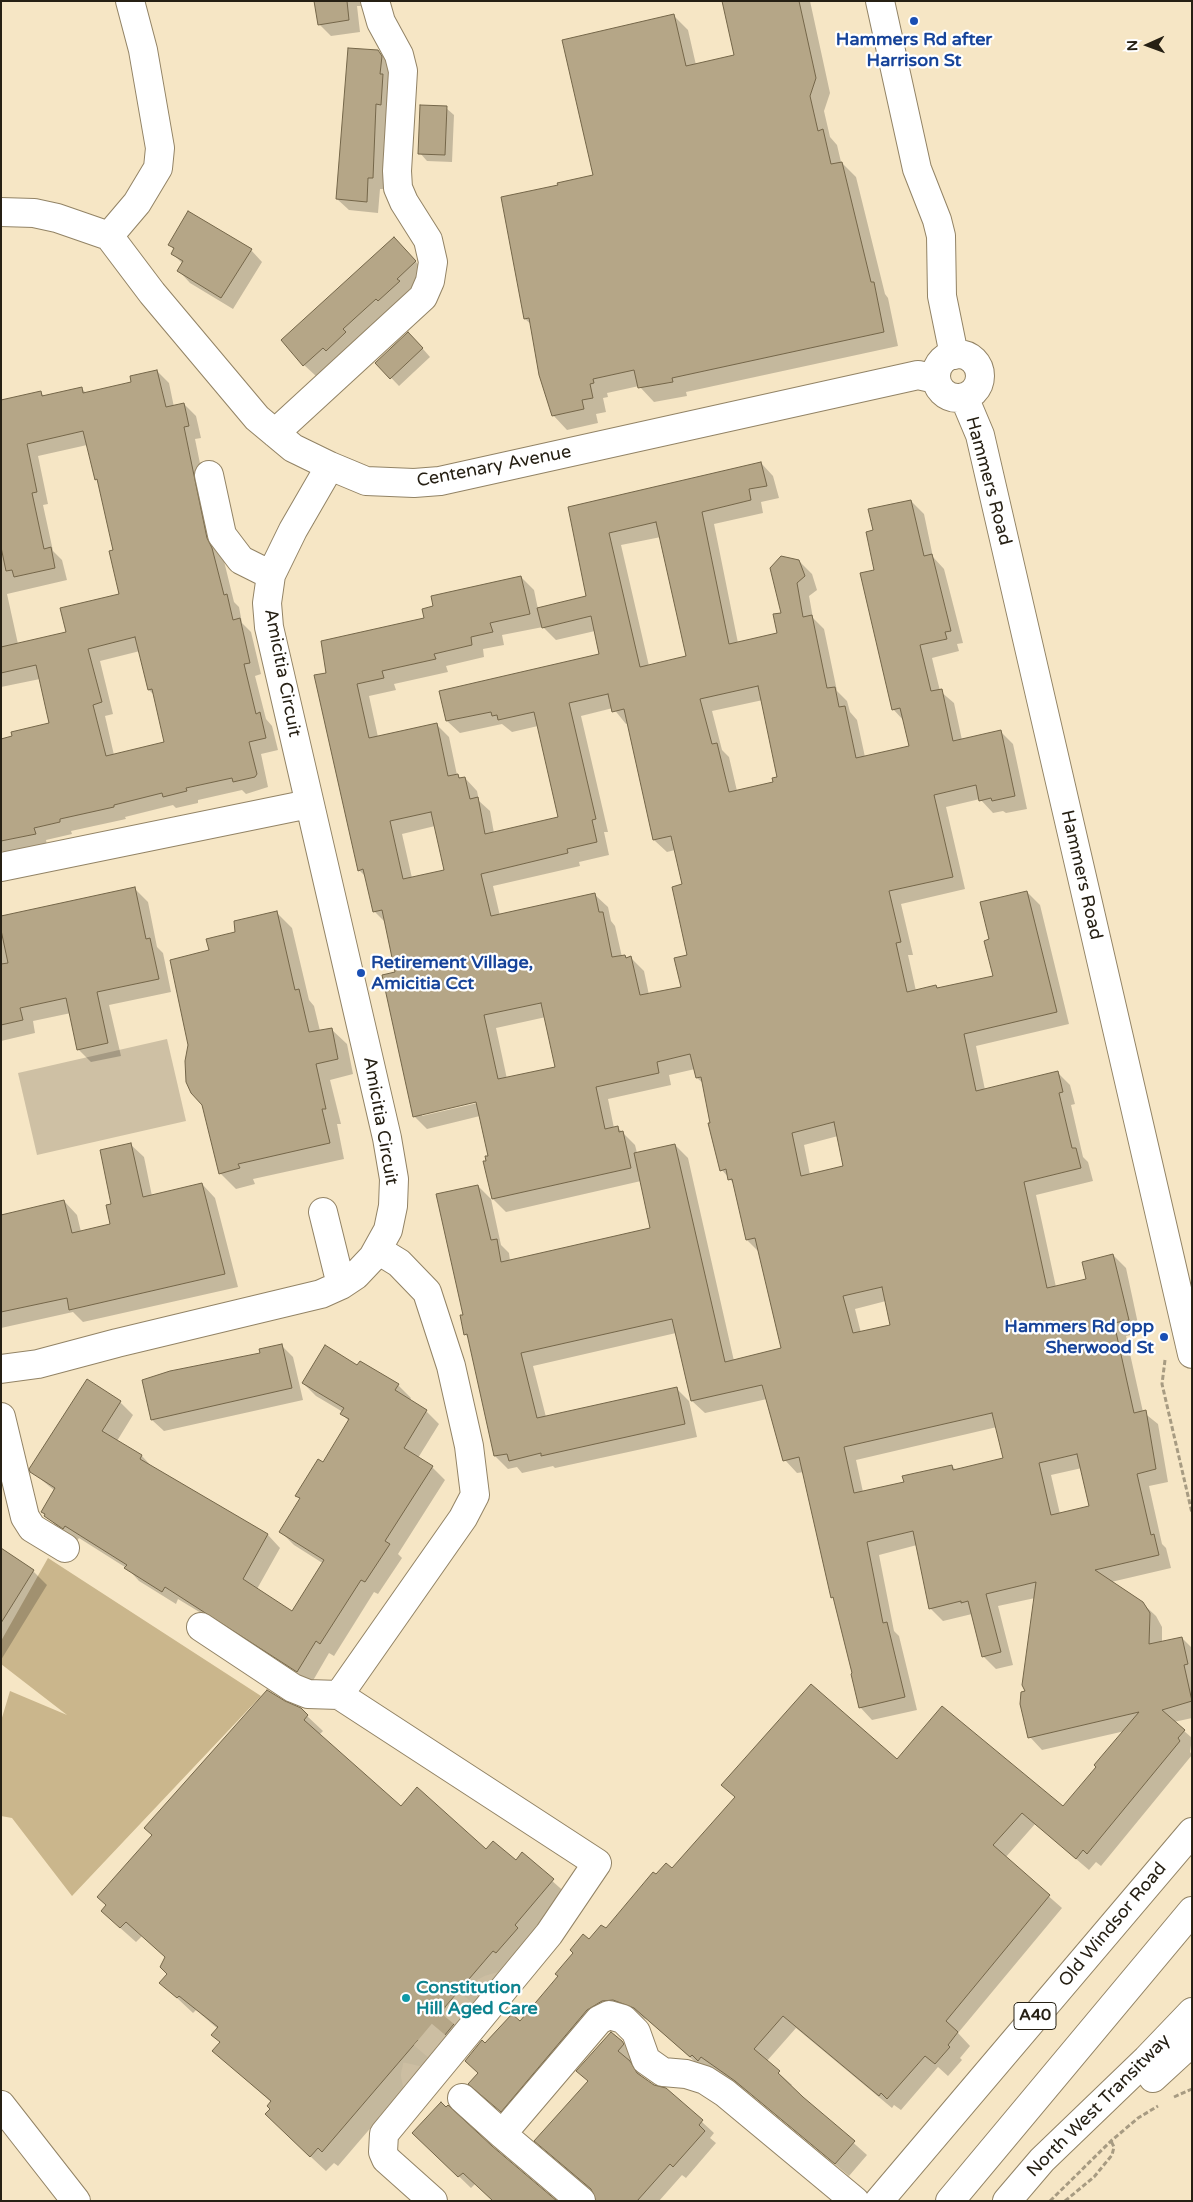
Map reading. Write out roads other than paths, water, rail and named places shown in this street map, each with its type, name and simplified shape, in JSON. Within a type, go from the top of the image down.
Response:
[{"type":"main road","points":[[1,212],[34,213],[57,218],[109,236],[137,203],[158,168],[160,148],[143,50],[130,1]]},
{"type":"main road","points":[[275,433],[423,297],[430,281],[433,262],[428,240],[404,202],[398,188],[397,171],[403,70],[399,54],[381,22],[375,1]]},
{"type":"main road","points":[[880,1],[917,169],[937,220],[941,236],[942,296],[954,355]]},
{"type":"main road","name":"Centenary Avenue","points":[[109,236],[152,293],[257,418],[293,448],[366,481],[414,483],[440,481],[918,375],[936,379]]},
{"type":"main road","points":[[954,355],[966,356],[973,360],[979,370],[980,377],[975,389],[964,397],[948,396],[942,392],[936,379],[938,367],[942,360],[954,355]]},
{"type":"main road","name":"Hammers Road","points":[[964,397],[980,435],[1182,1275],[1192,1354]]},
{"type":"main road","name":"Amicitia Circuit","points":[[1,1369],[38,1364],[321,1294],[341,1285],[356,1274],[378,1250],[388,1230],[393,1206],[394,1179],[391,1157],[269,627],[267,603],[272,575],[293,530],[330,466]]},
{"type":"main road","points":[[209,475],[222,535],[241,560],[272,575]]},
{"type":"main road","points":[[1,867],[309,804]]},
{"type":"main road","points":[[323,1212],[341,1285]]},
{"type":"main road","points":[[339,1695],[463,1518],[474,1495],[469,1446],[451,1366],[427,1292],[399,1263],[378,1250]]},
{"type":"main road","points":[[1,1417],[25,1517],[32,1528],[65,1548]]},
{"type":"main road","points":[[201,1627],[293,1688],[308,1694],[339,1695],[597,1864],[549,1934],[384,2134],[383,2152],[386,2159],[433,2201]]},
{"type":"main road","name":"Old Windsor Road","points":[[879,2201],[1192,1832]]},
{"type":"main road","points":[[950,2201],[1192,1911]]},
{"type":"main road","name":"North West Transitway","points":[[1007,2201],[1042,2160],[1148,2059],[1192,2012]]},
{"type":"main road","points":[[502,2134],[599,2020],[609,2015],[616,2016],[623,2019],[636,2032],[646,2060],[663,2072],[686,2074],[705,2080],[725,2093],[856,2201]]},
{"type":"main road","name":"North West Transitway","points":[[1019,2201],[1192,2042]]},
{"type":"main road","points":[[462,2098],[581,2201]]},
{"type":"main road","points":[[1,2105],[76,2201]]},
{"type":"tunnel","points":[[419,2093],[415,2075],[418,2062],[470,2000],[490,1989],[508,1984]]},
{"type":"place","name":"Hammers Rd after Harrison St","points":[[914,21]]},
{"type":"place","name":"Retirement Village, Amicitia Cct","points":[[361,973]]},
{"type":"place","name":"Hammers Rd opp Sherwood St","points":[[1164,1337]]},
{"type":"place","name":"Constitution Hill Aged Care","points":[[406,1998]]}]
